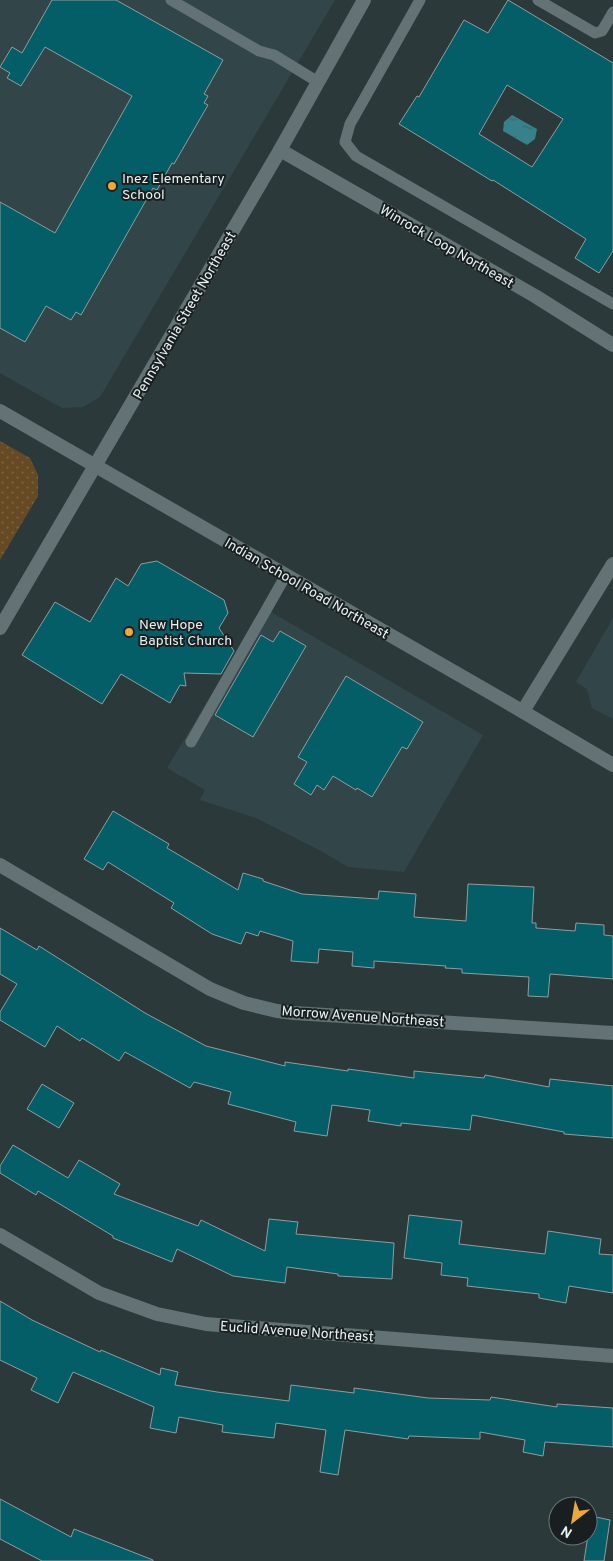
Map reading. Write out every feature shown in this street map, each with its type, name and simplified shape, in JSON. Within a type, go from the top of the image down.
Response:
[{"type":"street","name":"Pennsylvania Street Northeast","points":[[0,628],[280,150],[364,0]]},
{"type":"street","name":"Winrock Loop Northeast","points":[[280,150],[535,296],[613,345]]},
{"type":"street","name":"Indian School Road Northeast","points":[[0,411],[523,711],[613,765]]},
{"type":"street","points":[[523,711],[613,564]]},
{"type":"street","name":"Morrow Avenue Northeast","points":[[0,865],[192,980],[244,1003],[294,1013],[613,1033]]},
{"type":"street","name":"Euclid Avenue Northeast","points":[[0,1235],[99,1293],[157,1314],[206,1324],[613,1356]]},
{"type":"lane","points":[[171,0],[259,51],[274,54],[318,82]]},
{"type":"lane","points":[[420,0],[350,124],[345,142],[356,156],[613,304]]},
{"type":"lane","points":[[538,0],[595,32],[602,31],[613,12]]},
{"type":"lane","points":[[191,742],[286,576]]},
{"type":"shaded area","name":"Inez Elementary School","points":[[0,0],[335,0],[100,397],[83,407],[62,408],[0,373]]},
{"type":"shaded area","points":[[0,441],[30,458],[38,475],[38,496],[0,560]]},
{"type":"shaded area","points":[[264,608],[483,735],[404,872],[348,867],[256,818],[200,800],[205,790],[167,768]]},
{"type":"shaded area","points":[[613,618],[613,719],[592,708],[587,689],[576,682]]},
{"type":"water","points":[[512,115],[537,129],[535,139],[527,145],[503,131],[504,122]]},
{"type":"building","points":[[52,0],[116,0],[223,60],[204,94],[208,96],[204,103],[208,105],[157,190],[153,188],[81,315],[76,312],[71,320],[46,306],[25,342],[0,328],[0,202],[55,233],[132,96],[45,47],[21,86],[7,78],[10,73],[0,67],[12,47],[22,53]]},
{"type":"building","points":[[508,0],[613,63],[613,251],[599,273],[575,258],[586,239],[493,180],[399,124],[417,96],[419,97],[464,20],[488,33]],"holes":[[[507,85],[563,119],[532,167],[479,134]]]},
{"type":"building","name":"New Hope Baptist Church","points":[[157,561],[224,600],[228,613],[219,628],[234,651],[221,674],[184,673],[186,686],[180,685],[170,703],[121,674],[102,704],[22,655],[55,602],[90,622],[116,578],[128,586],[141,564]]},
{"type":"building","points":[[280,631],[306,646],[253,737],[215,715],[261,635],[273,642]]},
{"type":"building","points":[[346,676],[423,722],[407,749],[402,747],[372,797],[333,776],[324,790],[317,785],[311,795],[294,784],[307,762],[298,757]]},
{"type":"building","points":[[113,811],[169,844],[167,848],[238,890],[243,873],[302,894],[378,899],[379,891],[416,894],[414,917],[466,921],[468,884],[534,887],[532,923],[536,923],[536,928],[575,931],[576,923],[604,925],[604,935],[613,936],[613,979],[550,974],[548,997],[528,996],[529,977],[462,973],[462,969],[445,968],[446,966],[374,961],[374,968],[352,966],[353,952],[319,949],[318,963],[291,961],[293,941],[260,931],[258,936],[246,932],[241,944],[212,934],[171,908],[174,903],[108,862],[103,870],[84,859]]},
{"type":"building","points":[[0,928],[37,950],[39,946],[145,1013],[206,1046],[285,1066],[285,1062],[414,1078],[414,1071],[484,1078],[485,1075],[549,1087],[550,1079],[613,1086],[613,1138],[564,1134],[564,1132],[472,1115],[470,1130],[401,1123],[401,1126],[368,1121],[370,1110],[332,1105],[327,1136],[294,1131],[296,1122],[228,1104],[231,1092],[194,1082],[190,1088],[125,1052],[119,1061],[82,1038],[80,1041],[57,1026],[45,1047],[0,1020],[0,1012],[17,984],[0,974]]},
{"type":"building","points":[[42,1084],[74,1103],[59,1128],[27,1109]]},
{"type":"building","points":[[13,1145],[68,1178],[79,1160],[120,1184],[114,1194],[198,1226],[201,1220],[265,1251],[269,1219],[298,1222],[296,1234],[394,1243],[392,1279],[338,1276],[338,1274],[287,1267],[285,1283],[233,1276],[177,1249],[172,1262],[113,1238],[113,1236],[38,1191],[36,1195],[0,1173],[0,1166]]},
{"type":"building","points":[[409,1215],[462,1221],[459,1244],[545,1254],[548,1231],[601,1239],[599,1254],[613,1255],[613,1293],[569,1286],[566,1303],[539,1298],[539,1294],[467,1286],[468,1278],[441,1275],[442,1263],[404,1258]]},
{"type":"building","points":[[0,1301],[32,1320],[100,1352],[101,1350],[160,1375],[161,1368],[178,1372],[175,1385],[289,1401],[291,1385],[354,1393],[354,1388],[428,1398],[490,1400],[491,1397],[557,1407],[557,1404],[613,1408],[613,1447],[545,1442],[543,1456],[523,1452],[525,1440],[480,1432],[480,1439],[409,1436],[408,1439],[345,1430],[338,1475],[320,1472],[326,1430],[276,1423],[274,1438],[222,1432],[223,1425],[179,1417],[176,1433],[150,1428],[154,1407],[73,1372],[58,1403],[31,1390],[37,1378],[0,1360]]},
{"type":"building","points":[[0,1499],[71,1537],[74,1529],[153,1561],[42,1561],[0,1539]]},
{"type":"building","points":[[598,1517],[610,1520],[604,1561],[584,1561],[586,1546],[598,1546]]},
{"type":"place","name":"Inez Elementary School","points":[[112,186]]},
{"type":"place","name":"New Hope Baptist Church","points":[[129,632]]}]
